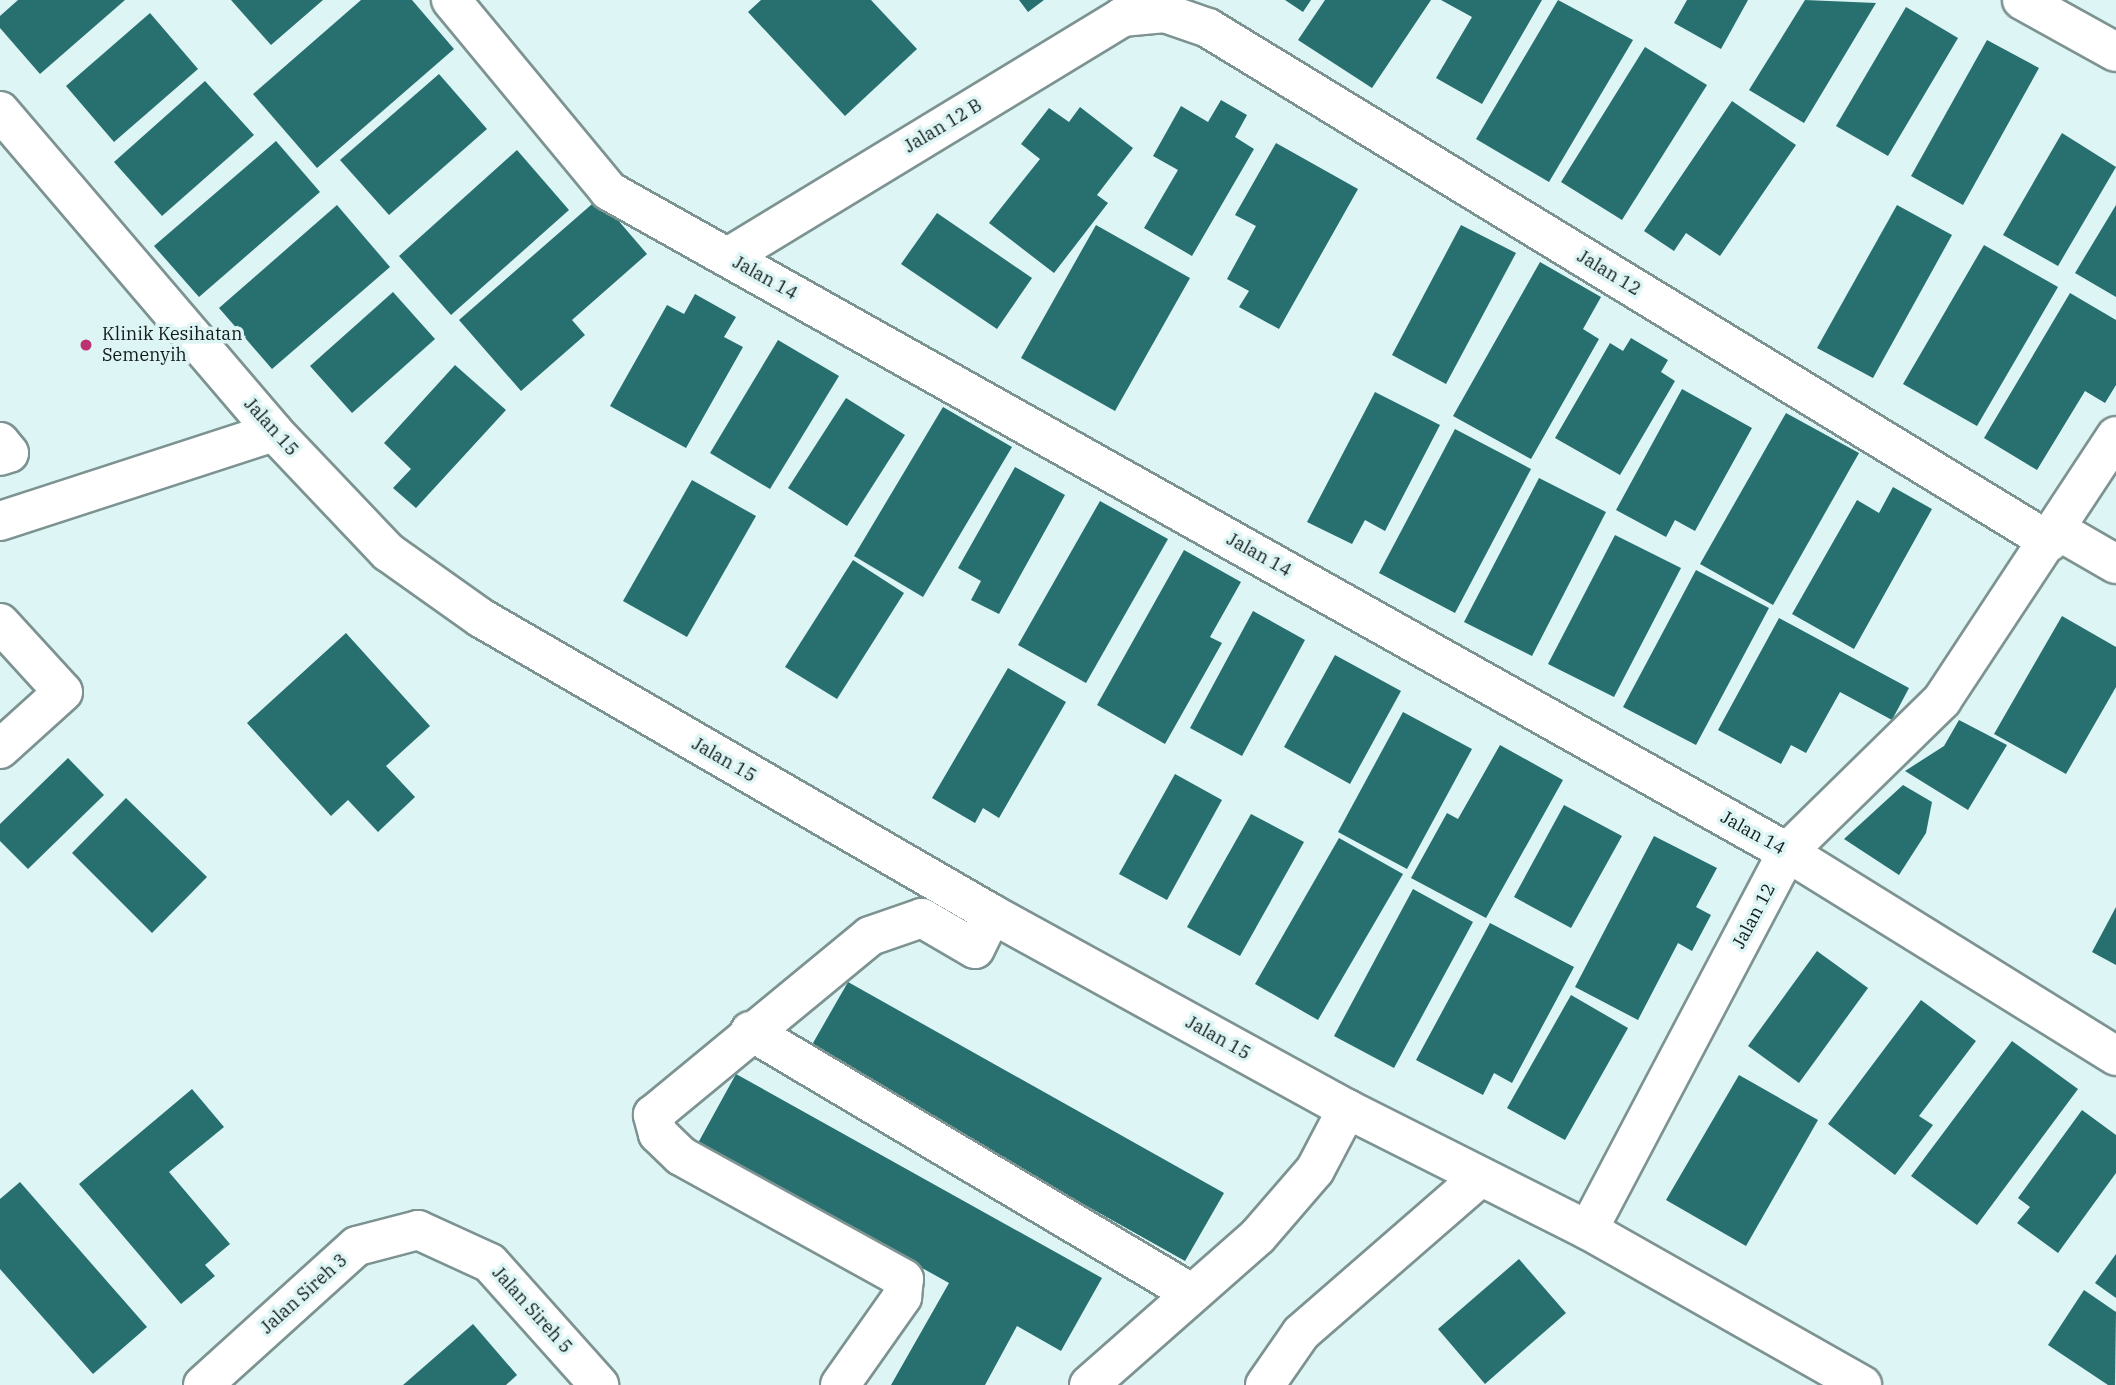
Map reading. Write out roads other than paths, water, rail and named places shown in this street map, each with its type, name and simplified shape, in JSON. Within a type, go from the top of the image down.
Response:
[{"type":"street","name":"Jalan 14","points":[[451,0],[609,191],[1787,852],[2116,1056]]},
{"type":"street","points":[[2022,0],[2116,52]]},
{"type":"street","name":"Jalan 12 B","points":[[728,257],[1122,17],[1165,13]]},
{"type":"street","name":"Jalan 12","points":[[1165,13],[1208,28],[2054,536],[2116,564]]},
{"type":"street","name":"Jalan 15","points":[[0,111],[274,432],[388,552],[481,618],[992,914],[1347,1109],[1479,1178],[1588,1230],[1862,1385]]},
{"type":"street","points":[[0,521],[274,432]]},
{"type":"street","name":"Jalan 12","points":[[1588,1230],[1787,852],[1942,700],[2054,536],[2116,436]]},
{"type":"street","points":[[0,442],[9,453],[0,456]]},
{"type":"street","points":[[0,623],[63,692],[0,750]]},
{"type":"street","points":[[840,1385],[902,1297],[905,1279],[681,1156],[658,1134],[653,1115],[750,1031],[870,936],[922,918],[975,948],[992,914]]},
{"type":"street","points":[[750,1031],[1191,1293]]},
{"type":"street","points":[[1089,1385],[1258,1237],[1315,1170],[1347,1109]]},
{"type":"street","points":[[1265,1385],[1301,1333],[1479,1178]]},
{"type":"street","name":"Jalan Sireh 3","points":[[203,1385],[357,1246],[418,1230]]},
{"type":"street","name":"Jalan Sireh 5","points":[[418,1230],[490,1263],[599,1385]]},
{"type":"place","name":"Klinik Kesihatan Semenyih","points":[[86,345]]}]
